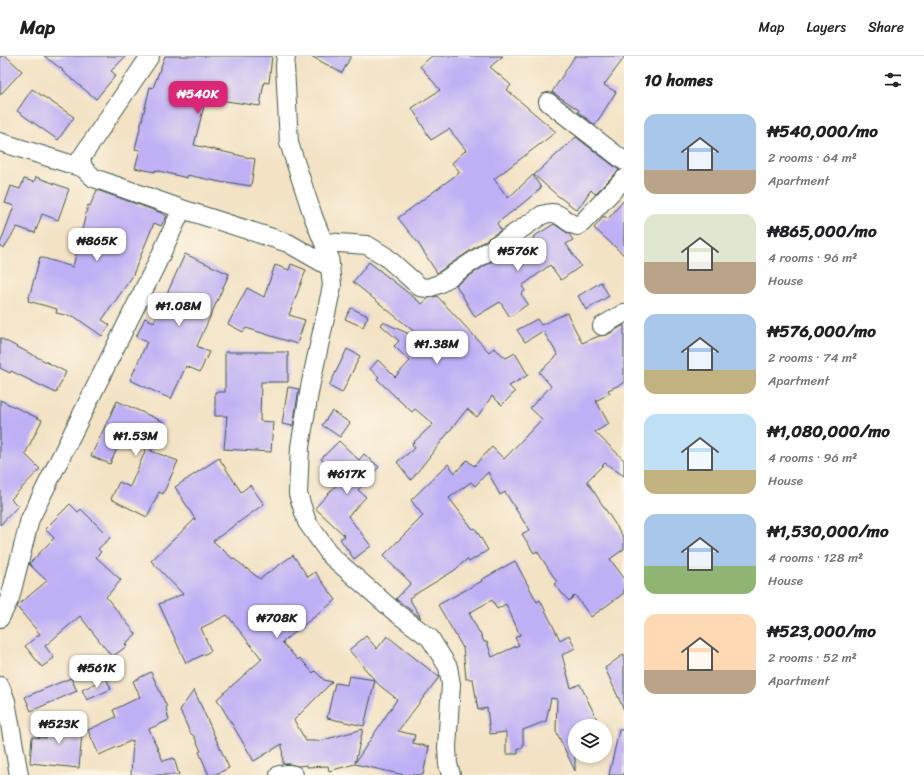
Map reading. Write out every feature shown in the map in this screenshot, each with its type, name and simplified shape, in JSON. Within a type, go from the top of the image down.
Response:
[{"type":"street","points":[[83,168],[81,158],[150,56]]},
{"type":"street","points":[[286,56],[285,66],[289,143],[313,216],[329,256],[332,286],[310,387],[300,447],[298,494],[307,522],[331,556],[395,612],[430,638],[448,667],[451,684],[447,747],[448,764],[451,775]]},
{"type":"street","points":[[548,102],[624,161]]},
{"type":"street","points":[[0,142],[83,168],[94,178],[182,209],[288,243],[330,267]]},
{"type":"street","points":[[324,242],[367,245],[385,256],[420,287],[428,288],[439,284],[542,214],[550,212],[557,213],[570,224],[577,226],[582,223],[624,179]]},
{"type":"street","points":[[0,618],[10,598],[30,519],[156,265],[182,209]]},
{"type":"street","points":[[602,326],[624,312]]},
{"type":"street","points":[[0,686],[6,701],[19,775]]},
{"type":"street","points":[[279,775],[294,775]]},
{"type":"building","points":[[0,56],[6,56],[22,71],[0,95]]},
{"type":"building","points":[[44,56],[126,56],[111,71],[116,75],[96,99],[62,71],[63,70]]},
{"type":"building","points":[[165,56],[272,56],[269,83],[264,82],[260,106],[206,98],[194,145],[255,159],[251,186],[225,183],[187,175],[187,178],[155,170],[155,172],[135,168],[140,150],[135,149],[150,87],[153,88]]},
{"type":"building","points":[[311,56],[351,56],[342,73]]},
{"type":"building","points":[[432,56],[503,56],[490,67],[511,85],[507,90],[556,132],[494,179],[508,198],[533,175],[541,188],[497,223],[501,230],[437,273],[418,243],[398,218],[460,172],[452,163],[466,150],[449,129],[431,140],[412,108],[440,90],[420,66]]},
{"type":"building","points":[[575,56],[624,56],[604,85],[616,92],[595,125],[578,112],[579,110],[552,92]]},
{"type":"building","points":[[32,89],[74,117],[58,140],[17,111]]},
{"type":"building","points":[[576,137],[619,170],[595,194],[591,190],[577,210],[534,175]]},
{"type":"building","points":[[36,177],[69,189],[58,220],[42,214],[35,233],[17,227],[4,248],[0,246],[0,244],[14,206],[5,203],[11,186],[20,189],[24,179],[34,182]]},
{"type":"building","points":[[97,190],[167,216],[161,226],[154,223],[132,277],[102,320],[110,325],[102,336],[75,317],[56,313],[57,309],[28,301],[40,257],[73,267],[88,205],[90,206]]},
{"type":"building","points":[[624,200],[624,255],[594,228],[604,216],[608,219]]},
{"type":"building","points":[[554,224],[569,234],[573,240],[566,244],[581,266],[561,280],[550,265],[522,286],[525,291],[521,294],[528,304],[510,317],[500,302],[475,317],[456,285],[513,247],[516,252],[534,239],[533,237]]},
{"type":"building","points":[[185,254],[229,274],[197,346],[209,352],[200,372],[186,366],[171,399],[130,380],[147,342],[136,337],[145,318],[154,322]]},
{"type":"building","points":[[369,262],[422,304],[429,298],[437,296],[489,352],[494,348],[506,358],[515,353],[528,375],[509,386],[515,392],[502,405],[492,396],[477,417],[467,409],[411,480],[397,462],[415,448],[412,444],[433,424],[415,409],[412,412],[377,379],[379,377],[370,369],[378,360],[395,377],[410,361],[394,346],[399,341],[381,325],[383,322],[420,339],[421,337],[353,282]]},
{"type":"building","points":[[291,264],[306,270],[289,315],[305,320],[297,344],[246,328],[243,332],[228,324],[247,288],[264,297],[275,265],[289,270]]},
{"type":"building","points":[[601,282],[609,296],[586,310],[578,296]]},
{"type":"building","points":[[351,308],[368,316],[363,327],[345,319]]},
{"type":"building","points":[[567,313],[582,343],[599,336],[607,335],[624,325],[624,383],[608,390],[610,393],[596,401],[609,424],[595,432],[624,460],[624,476],[605,463],[587,481],[624,538],[624,549],[610,559],[624,578],[624,593],[591,617],[575,595],[569,601],[554,584],[557,582],[537,551],[534,553],[522,534],[529,530],[505,492],[500,495],[488,472],[475,486],[471,482],[449,498],[473,529],[475,528],[488,550],[469,562],[467,559],[455,570],[409,598],[421,618],[396,599],[411,583],[383,556],[423,516],[411,500],[448,464],[455,473],[467,460],[474,466],[492,447],[504,459],[542,419],[530,408],[551,386],[539,372],[558,355],[543,331],[525,342],[517,330],[537,319],[541,325]]},
{"type":"building","points":[[0,338],[66,372],[56,393],[11,371],[10,373],[0,368]]},
{"type":"building","points":[[347,349],[360,356],[342,393],[329,386]]},
{"type":"building","points":[[225,352],[288,352],[288,382],[261,382],[260,421],[273,422],[271,452],[224,449],[227,416],[215,416],[215,392],[225,392]]},
{"type":"building","points":[[288,387],[299,389],[293,426],[282,424]]},
{"type":"building","points":[[0,400],[42,420],[25,454],[40,469],[11,499],[18,506],[0,525]]},
{"type":"building","points":[[117,401],[164,422],[151,451],[178,461],[163,494],[159,492],[147,517],[111,499],[119,482],[130,487],[146,449],[122,438],[110,464],[91,456]]},
{"type":"building","points":[[332,411],[350,423],[340,437],[322,425]]},
{"type":"building","points":[[339,441],[359,460],[364,454],[379,467],[358,490],[366,497],[348,516],[371,546],[354,559],[340,539],[345,536],[315,508],[342,479],[321,459]]},
{"type":"building","points":[[219,458],[241,492],[250,485],[264,504],[213,541],[233,559],[260,579],[293,555],[308,577],[315,572],[336,600],[282,642],[298,660],[300,658],[313,673],[315,671],[324,680],[332,682],[294,720],[306,741],[320,741],[363,729],[355,763],[397,699],[379,685],[349,650],[366,636],[377,649],[387,636],[439,677],[398,731],[415,735],[413,743],[429,747],[423,775],[404,775],[355,764],[329,771],[328,766],[307,767],[307,765],[298,766],[283,764],[282,744],[254,761],[217,699],[262,659],[227,615],[201,628],[211,651],[186,663],[159,604],[183,594],[151,561],[195,519],[175,487]]},
{"type":"building","points":[[70,504],[78,512],[81,509],[110,538],[98,549],[101,552],[96,557],[121,580],[106,597],[136,634],[125,644],[127,646],[112,657],[80,616],[45,646],[54,658],[42,667],[25,646],[40,634],[17,607],[47,581],[29,564],[54,538],[45,529]]},
{"type":"building","points":[[515,561],[537,602],[540,600],[560,640],[569,635],[575,648],[562,655],[571,688],[580,684],[597,719],[568,719],[568,756],[556,731],[557,699],[551,698],[546,721],[523,730],[523,748],[518,748],[518,754],[506,754],[506,732],[490,734],[487,708],[478,710],[473,679],[466,679],[463,647],[438,605],[482,581],[481,580]],"holes":[[[492,600],[497,609],[506,604],[520,635],[515,638],[519,645],[492,657],[487,642],[484,642],[469,613]]]},
{"type":"building","points":[[624,654],[624,710],[605,668]]},
{"type":"building","points":[[151,672],[167,707],[169,720],[149,729],[163,761],[174,758],[179,775],[131,775],[133,740],[99,755],[88,730],[116,717],[113,710],[140,697],[133,681]]},
{"type":"building","points":[[349,676],[375,680],[364,726],[327,718],[335,683],[347,685]]},
{"type":"building","points":[[71,678],[77,691],[31,711],[25,697]]},
{"type":"building","points":[[106,678],[111,689],[87,700],[82,690]]},
{"type":"building","points":[[194,690],[229,768],[214,775],[209,775],[199,752],[201,751],[194,736],[190,733],[180,710]]},
{"type":"building","points":[[47,720],[83,721],[79,768],[30,763],[32,737],[46,738]]},
{"type":"building","points":[[619,730],[624,730],[624,775],[609,775]]},
{"type":"building","points":[[571,763],[575,763],[575,771]]}]
